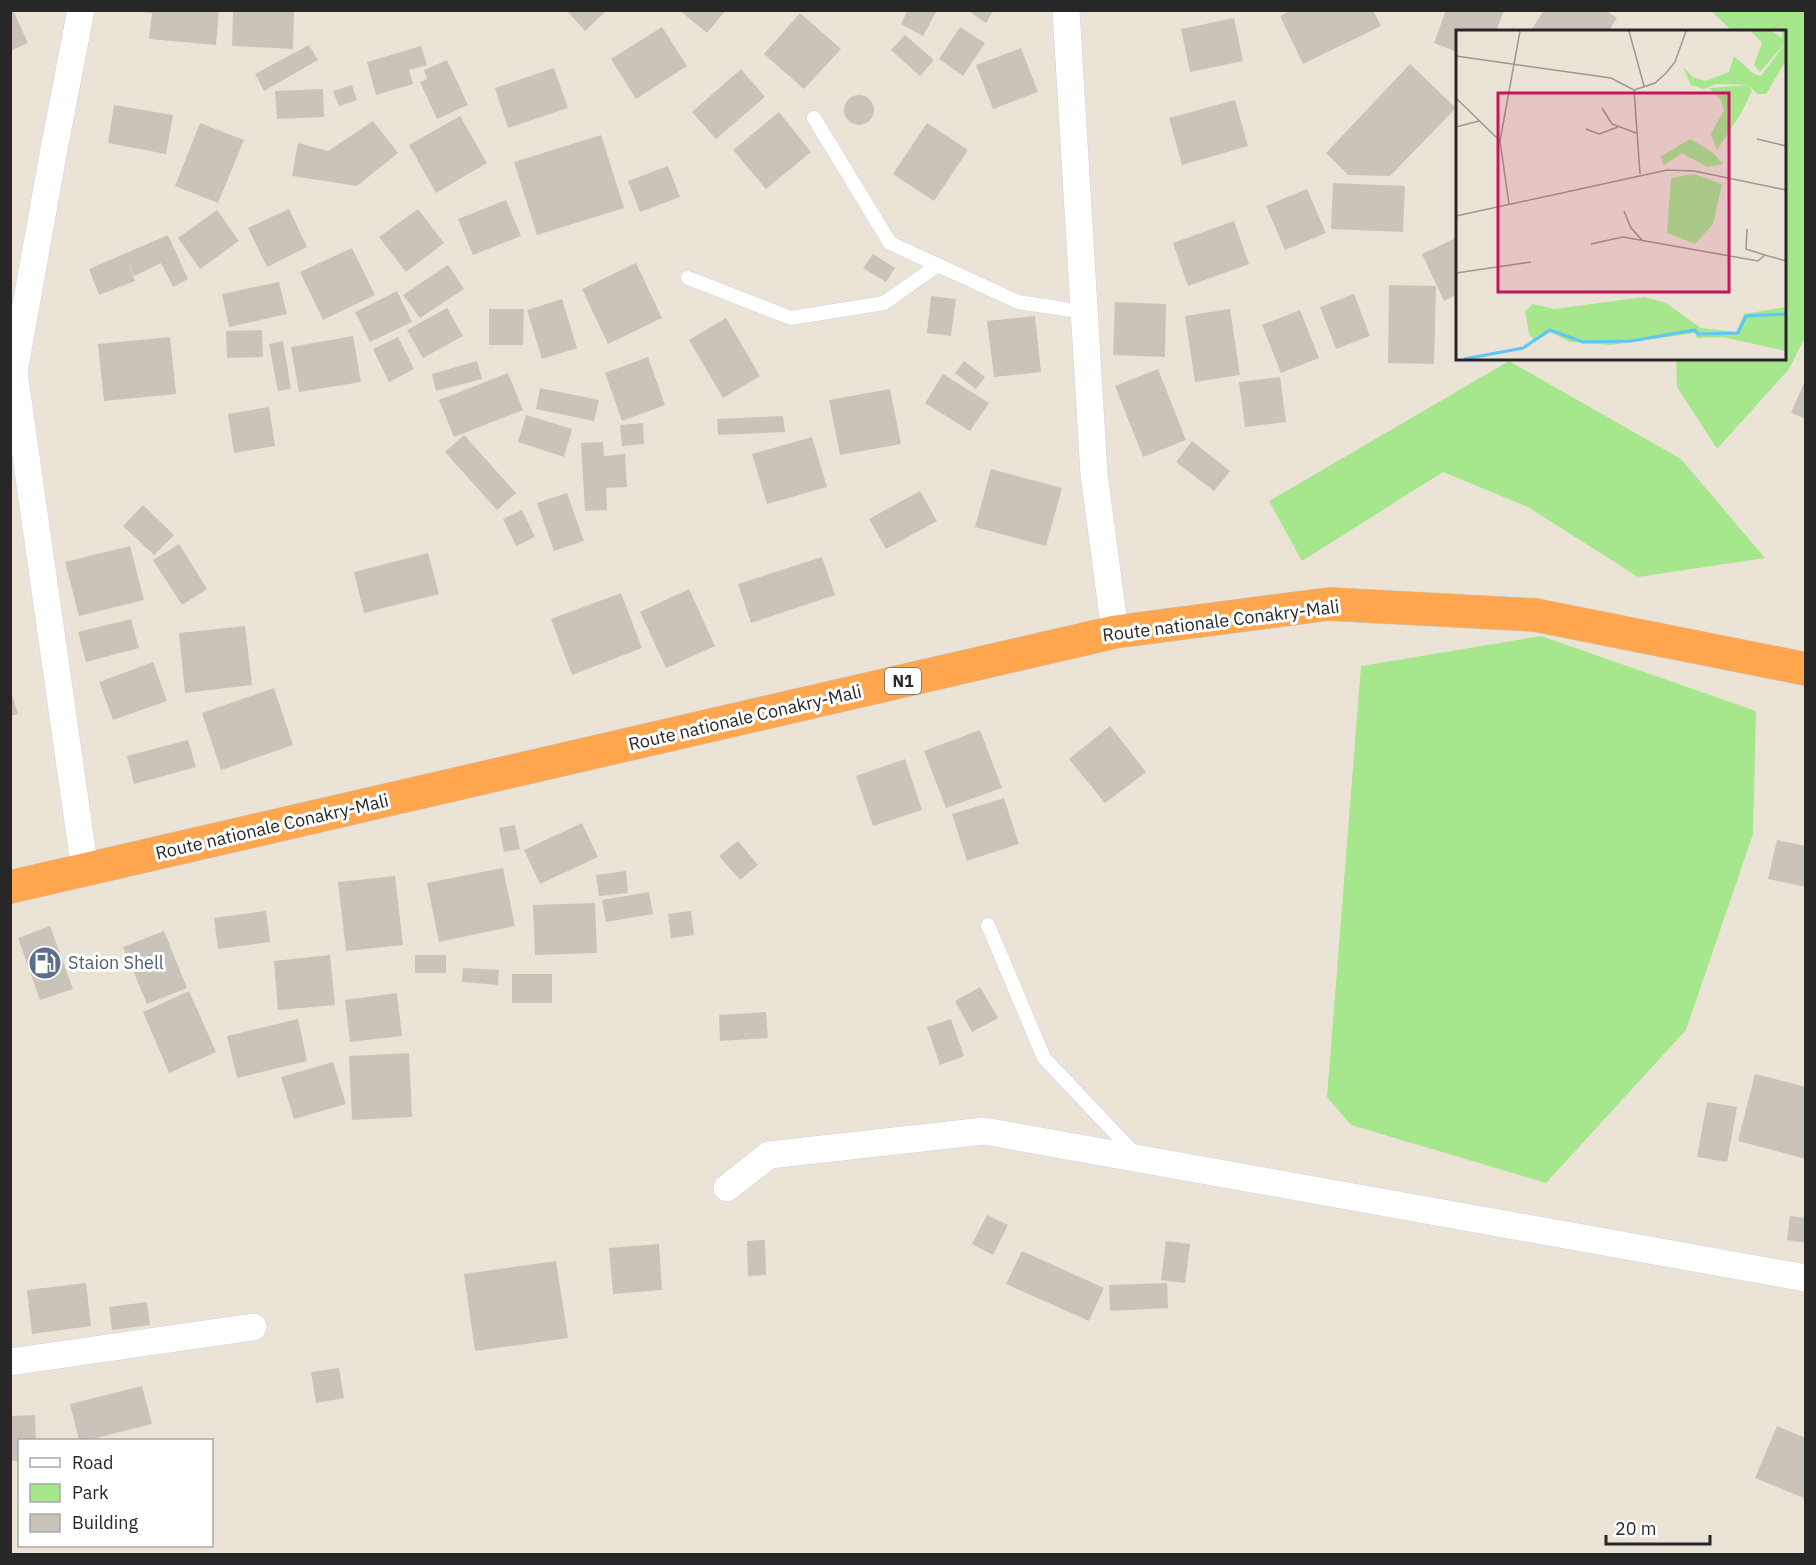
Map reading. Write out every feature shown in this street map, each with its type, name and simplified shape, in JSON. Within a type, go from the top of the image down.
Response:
[{"type":"highway","name":"Route nationale Conakry-Mali","points":[[10,887],[1115,632],[1329,604],[1535,615],[1806,669]]},
{"type":"street","points":[[81,10],[12,370],[85,871]]},
{"type":"street","points":[[1066,10],[1094,474],[1115,632]]},
{"type":"street","points":[[727,1188],[769,1155],[984,1131],[1806,1278]]},
{"type":"street","points":[[10,1362],[253,1327]]},
{"type":"lane","points":[[814,118],[890,243],[1018,302],[1083,312]]},
{"type":"lane","points":[[688,278],[791,318],[884,303],[938,265]]},
{"type":"lane","points":[[988,925],[1044,1058],[1138,1158]]},
{"type":"green space","points":[[1711,11],[1806,11],[1805,337],[1789,369],[1717,449],[1677,387],[1676,360],[1786,360],[1786,30],[1731,30]]},
{"type":"green space","points":[[1509,361],[1681,459],[1765,558],[1638,577],[1528,507],[1443,472],[1302,561],[1269,501]]},
{"type":"green space","points":[[1541,636],[1756,711],[1753,834],[1686,1030],[1546,1183],[1351,1125],[1327,1097],[1361,666]]},
{"type":"building","points":[[10,10],[13,10],[28,43],[10,51]]},
{"type":"building","points":[[142,10],[219,10],[216,45],[149,39],[152,13],[142,12]]},
{"type":"building","points":[[233,10],[294,10],[293,49],[232,46]]},
{"type":"building","points":[[566,10],[607,10],[585,31]]},
{"type":"building","points":[[679,10],[726,10],[707,33]]},
{"type":"building","points":[[908,10],[937,10],[923,36],[901,24]]},
{"type":"building","points":[[967,10],[994,10],[986,23]]},
{"type":"building","points":[[1291,10],[1373,10],[1381,26],[1303,64],[1280,16]]},
{"type":"building","points":[[1446,10],[1504,10],[1497,30],[1456,30],[1456,51],[1434,43]]},
{"type":"building","points":[[1544,10],[1605,10],[1617,18],[1609,30],[1531,30]]},
{"type":"building","points":[[800,13],[841,49],[804,89],[764,54]]},
{"type":"building","points":[[1234,18],[1243,61],[1190,72],[1181,29]]},
{"type":"building","points":[[662,27],[687,66],[636,99],[611,59]]},
{"type":"building","points":[[960,27],[985,43],[963,76],[939,59]]},
{"type":"building","points":[[905,35],[934,60],[920,76],[891,50]]},
{"type":"building","points":[[309,45],[318,60],[264,91],[255,74]]},
{"type":"building","points":[[421,46],[427,65],[409,70],[413,84],[376,95],[367,62]]},
{"type":"building","points":[[1021,48],[1038,92],[993,109],[976,65]]},
{"type":"building","points":[[447,60],[468,105],[437,119],[420,82],[427,79],[424,70]]},
{"type":"building","points":[[1410,64],[1456,108],[1390,176],[1348,175],[1326,153]]},
{"type":"building","points":[[554,68],[568,108],[508,128],[495,88]]},
{"type":"building","points":[[741,69],[765,97],[716,139],[692,112]]},
{"type":"building","points":[[352,85],[357,100],[339,106],[333,91]]},
{"type":"building","points":[[323,89],[324,117],[277,119],[275,91]]},
{"type":"building","points":[[859,95],[870,99],[874,110],[870,121],[859,125],[848,121],[844,110],[848,99]]},
{"type":"building","points":[[1235,100],[1248,146],[1182,165],[1169,118]]},
{"type":"building","points":[[114,105],[173,115],[166,154],[108,143]]},
{"type":"building","points":[[779,112],[811,152],[766,189],[733,150]]},
{"type":"building","points":[[460,116],[487,163],[436,193],[409,145]]},
{"type":"building","points":[[373,121],[398,153],[357,186],[292,176],[298,143],[328,151]]},
{"type":"building","points":[[200,123],[244,140],[218,203],[175,186]]},
{"type":"building","points":[[927,123],[968,150],[934,201],[893,174]]},
{"type":"building","points":[[601,135],[624,208],[537,235],[514,162]]},
{"type":"building","points":[[668,166],[680,197],[640,212],[628,181]]},
{"type":"building","points":[[1333,183],[1405,186],[1403,232],[1331,229]]},
{"type":"building","points":[[1307,189],[1326,233],[1285,250],[1266,206]]},
{"type":"building","points":[[506,200],[521,236],[473,255],[458,219]]},
{"type":"building","points":[[289,209],[307,247],[267,267],[248,228]]},
{"type":"building","points":[[418,209],[444,243],[406,272],[379,237]]},
{"type":"building","points":[[217,210],[239,241],[200,269],[178,238]]},
{"type":"building","points":[[1234,221],[1249,264],[1188,286],[1173,243]]},
{"type":"building","points":[[168,235],[188,279],[173,287],[161,263],[134,276],[128,263],[135,281],[99,295],[89,269]]},
{"type":"building","points":[[1456,238],[1456,295],[1444,301],[1422,254]]},
{"type":"building","points":[[352,248],[375,295],[323,320],[300,272]]},
{"type":"building","points":[[873,254],[895,268],[886,282],[863,268]]},
{"type":"building","points":[[636,263],[662,318],[608,344],[582,289]]},
{"type":"building","points":[[448,265],[464,289],[420,318],[403,295]]},
{"type":"building","points":[[279,282],[287,314],[229,327],[222,294]]},
{"type":"building","points":[[1389,285],[1436,286],[1434,364],[1388,363]]},
{"type":"building","points":[[397,291],[412,322],[370,342],[355,312]]},
{"type":"building","points":[[1354,294],[1370,336],[1336,349],[1320,307]]},
{"type":"building","points":[[931,296],[956,299],[951,336],[927,333]]},
{"type":"building","points":[[562,299],[577,348],[542,359],[527,310]]},
{"type":"building","points":[[1115,302],[1166,304],[1165,357],[1113,355]]},
{"type":"building","points":[[447,308],[463,336],[423,358],[407,330]]},
{"type":"building","points":[[489,309],[524,309],[523,345],[489,345]]},
{"type":"building","points":[[1230,309],[1240,375],[1195,382],[1185,316]]},
{"type":"building","points":[[1300,310],[1319,358],[1281,373],[1262,325]]},
{"type":"building","points":[[1035,316],[1041,372],[994,377],[987,321]]},
{"type":"building","points":[[726,318],[760,376],[723,398],[689,340]]},
{"type":"building","points":[[262,330],[263,357],[227,358],[226,331]]},
{"type":"building","points":[[353,336],[361,382],[299,392],[291,347]]},
{"type":"building","points":[[170,337],[176,394],[104,401],[98,344]]},
{"type":"building","points":[[398,337],[414,369],[389,382],[373,349]]},
{"type":"building","points":[[283,341],[291,389],[278,391],[269,344]]},
{"type":"building","points":[[648,357],[665,405],[622,421],[605,373]]},
{"type":"building","points":[[477,361],[482,379],[436,391],[432,374]]},
{"type":"building","points":[[964,361],[985,377],[976,389],[955,373]]},
{"type":"building","points":[[1158,369],[1186,440],[1143,457],[1115,386]]},
{"type":"building","points":[[508,373],[523,410],[454,437],[439,400]]},
{"type":"building","points":[[943,374],[989,403],[970,431],[925,403]]},
{"type":"building","points":[[1280,377],[1286,422],[1245,427],[1239,382]]},
{"type":"building","points":[[1806,378],[1806,419],[1791,413]]},
{"type":"building","points":[[540,388],[599,400],[594,421],[536,409]]},
{"type":"building","points":[[890,389],[901,444],[840,455],[829,400]]},
{"type":"building","points":[[269,407],[275,446],[234,453],[228,414]]},
{"type":"building","points":[[526,415],[572,429],[564,457],[518,442]]},
{"type":"building","points":[[783,416],[785,432],[718,435],[717,419]]},
{"type":"building","points":[[643,423],[644,444],[622,446],[620,425]]},
{"type":"building","points":[[464,435],[516,493],[497,510],[445,452]]},
{"type":"building","points":[[812,437],[827,487],[767,504],[752,454]]},
{"type":"building","points":[[1192,441],[1230,471],[1214,491],[1176,462]]},
{"type":"building","points":[[603,442],[604,456],[625,454],[627,487],[606,488],[607,510],[585,511],[581,443]]},
{"type":"building","points":[[991,469],[1062,488],[1046,546],[975,527]]},
{"type":"building","points":[[920,491],[937,521],[886,549],[869,519]]},
{"type":"building","points":[[567,493],[584,541],[554,551],[537,503]]},
{"type":"building","points":[[143,505],[174,535],[154,555],[123,526]]},
{"type":"building","points":[[522,510],[535,537],[516,546],[503,519]]},
{"type":"building","points":[[179,544],[207,589],[182,605],[153,560]]},
{"type":"building","points":[[130,546],[144,600],[79,616],[65,562]]},
{"type":"building","points":[[428,553],[439,594],[364,613],[354,572]]},
{"type":"building","points":[[822,557],[835,595],[751,623],[738,584]]},
{"type":"building","points":[[689,589],[715,646],[666,668],[640,612]]},
{"type":"building","points":[[621,593],[642,648],[572,675],[551,619]]},
{"type":"building","points":[[131,619],[139,648],[86,662],[78,632]]},
{"type":"building","points":[[245,626],[252,685],[185,693],[179,633]]},
{"type":"building","points":[[153,662],[167,701],[113,720],[99,682]]},
{"type":"building","points":[[10,688],[18,714],[10,716]]},
{"type":"building","points":[[274,688],[293,745],[221,770],[202,713]]},
{"type":"building","points":[[1110,726],[1146,772],[1105,803],[1069,759]]},
{"type":"building","points":[[980,730],[1002,788],[946,808],[924,751]]},
{"type":"building","points":[[188,740],[196,767],[134,784],[127,756]]},
{"type":"building","points":[[905,759],[922,810],[873,826],[856,776]]},
{"type":"building","points":[[1004,798],[1019,844],[967,861],[952,814]]},
{"type":"building","points":[[582,823],[598,857],[540,884],[524,850]]},
{"type":"building","points":[[515,825],[520,849],[504,852],[499,828]]},
{"type":"building","points":[[1777,840],[1806,846],[1806,887],[1768,879]]},
{"type":"building","points":[[738,841],[758,865],[740,880],[719,856]]},
{"type":"building","points":[[503,868],[515,926],[439,942],[427,883]]},
{"type":"building","points":[[626,871],[628,893],[599,896],[596,875]]},
{"type":"building","points":[[395,876],[403,945],[346,951],[338,882]]},
{"type":"building","points":[[649,892],[653,914],[606,922],[602,900]]},
{"type":"building","points":[[595,903],[597,953],[535,955],[533,905]]},
{"type":"building","points":[[266,911],[270,942],[218,949],[214,918]]},
{"type":"building","points":[[691,911],[694,935],[671,938],[668,914]]},
{"type":"building","name":"Staion Shell","points":[[50,926],[73,989],[40,1000],[18,938]]},
{"type":"building","points":[[164,931],[187,988],[147,1004],[123,947]]},
{"type":"building","points":[[330,955],[335,1005],[278,1010],[274,961]]},
{"type":"building","points":[[415,955],[446,955],[446,973],[415,973]]},
{"type":"building","points":[[463,968],[499,970],[498,985],[462,982]]},
{"type":"building","points":[[512,974],[552,974],[552,1003],[512,1003]]},
{"type":"building","points":[[980,987],[998,1018],[972,1032],[955,1001]]},
{"type":"building","points":[[189,991],[216,1052],[169,1073],[143,1012]]},
{"type":"building","points":[[397,993],[402,1036],[350,1042],[345,1000]]},
{"type":"building","points":[[766,1012],[768,1038],[720,1041],[719,1015]]},
{"type":"building","points":[[298,1019],[307,1061],[237,1078],[227,1036]]},
{"type":"building","points":[[951,1019],[964,1056],[940,1065],[927,1027]]},
{"type":"building","points":[[409,1053],[412,1117],[352,1120],[349,1056]]},
{"type":"building","points":[[333,1062],[346,1104],[294,1119],[281,1077]]},
{"type":"building","points":[[1755,1074],[1806,1087],[1806,1159],[1738,1141]]},
{"type":"building","points":[[1707,1102],[1737,1107],[1727,1162],[1697,1157]]},
{"type":"building","points":[[987,1215],[1008,1225],[993,1255],[972,1244]]},
{"type":"building","points":[[1790,1216],[1806,1218],[1806,1243],[1787,1240]]},
{"type":"building","points":[[765,1240],[766,1275],[748,1276],[747,1241]]},
{"type":"building","points":[[1166,1241],[1190,1244],[1185,1283],[1161,1280]]},
{"type":"building","points":[[659,1244],[662,1290],[613,1294],[609,1248]]},
{"type":"building","points":[[1022,1251],[1104,1288],[1089,1321],[1006,1284]]},
{"type":"building","points":[[556,1261],[568,1338],[475,1351],[464,1274]]},
{"type":"building","points":[[86,1283],[91,1326],[32,1334],[27,1290]]},
{"type":"building","points":[[1167,1283],[1168,1308],[1110,1311],[1109,1285]]},
{"type":"building","points":[[147,1302],[150,1325],[112,1330],[109,1307]]},
{"type":"building","points":[[339,1368],[344,1398],[316,1403],[311,1372]]},
{"type":"building","points":[[142,1386],[152,1424],[92,1439],[79,1439],[70,1404]]},
{"type":"building","points":[[35,1415],[36,1439],[18,1439],[18,1461],[10,1461],[10,1416]]},
{"type":"building","points":[[1777,1426],[1806,1438],[1804,1498],[1755,1478]]},
{"type":"place","name":"Staion Shell","points":[[45,963]]}]
